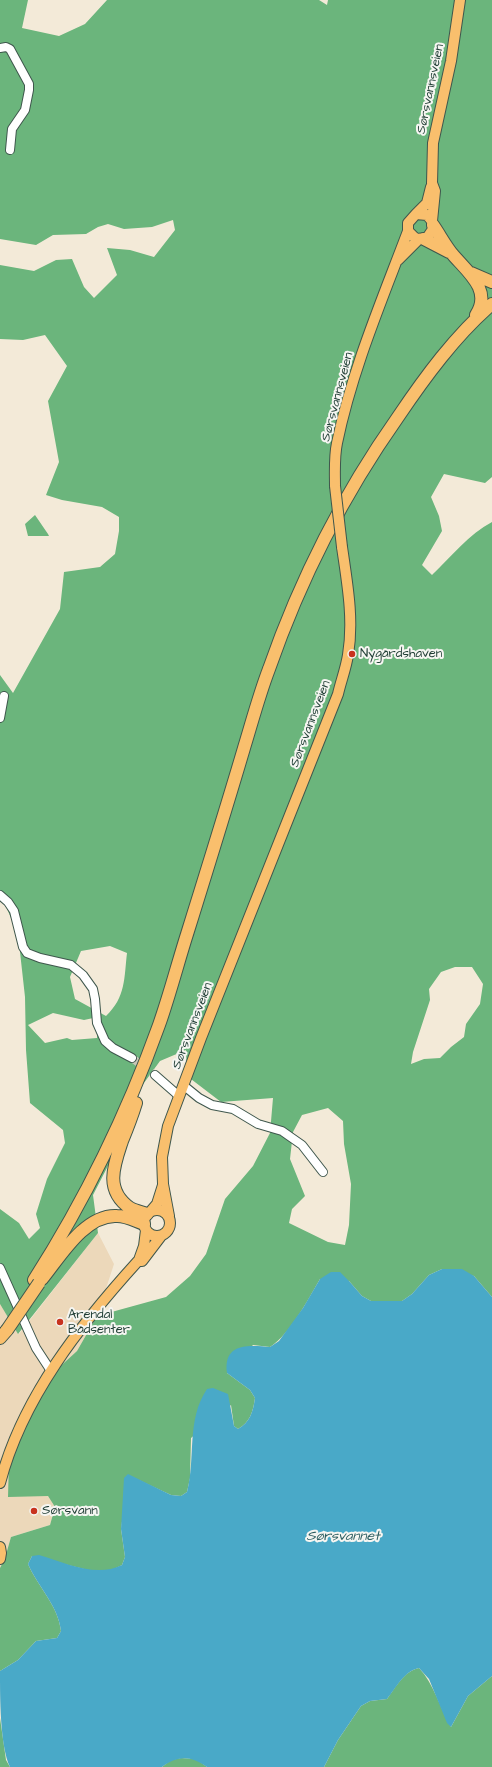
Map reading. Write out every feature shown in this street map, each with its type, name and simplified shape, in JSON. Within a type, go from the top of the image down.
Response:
[{"type":"highway","points":[[433,223],[453,255]]},
{"type":"highway","points":[[37,1282],[113,1137],[138,1082],[160,1023],[268,670],[298,595],[334,519],[372,453],[410,398],[481,309],[483,299],[479,286],[470,272],[453,255],[441,247],[422,239]]},
{"type":"highway","points":[[470,272],[492,282]]},
{"type":"highway","points":[[450,347],[492,304]]},
{"type":"highway","points":[[147,1220],[130,1208],[120,1198],[114,1188],[112,1178],[113,1166],[165,1030],[273,677],[305,594],[336,528],[375,460],[431,382],[458,349],[492,314]]},
{"type":"highway","points":[[2,1330],[37,1282],[86,1206],[136,1103]]},
{"type":"highway","points":[[37,1282],[82,1230],[97,1220],[107,1216],[147,1220]]},
{"type":"main road","name":"Sørsvannsveien","points":[[416,214],[427,203],[432,183],[433,143],[449,68],[460,0]]},
{"type":"main road","name":"Sørsvannsveien","points":[[432,183],[435,191],[433,223]]},
{"type":"main road","points":[[416,214],[424,214],[433,223],[430,235],[422,239],[412,237],[408,231],[408,223],[416,214]]},
{"type":"main road","name":"Sørsvannsveien","points":[[169,1216],[163,1184],[162,1149],[183,1085],[338,694],[348,655],[350,613],[335,486],[337,444],[350,394],[378,308],[398,260],[408,231]]},
{"type":"main road","name":"Sørsvannsveien","points":[[398,260],[422,239]]},
{"type":"main road","name":"Sørsvannsveien","points":[[0,1483],[8,1456],[28,1411],[52,1372],[97,1307],[138,1261],[144,1246],[147,1220],[157,1204],[163,1184]]},
{"type":"main road","points":[[163,1210],[169,1216],[170,1228],[165,1234],[161,1236],[152,1236],[147,1220],[163,1210]]},
{"type":"main road","name":"Sørsvannsveien","points":[[138,1261],[142,1261],[161,1236]]},
{"type":"main road","points":[[0,1546],[2,1553],[0,1559]]},
{"type":"street","points":[[0,48],[6,47],[10,49],[29,84],[25,110],[12,129],[10,150]]},
{"type":"street","points":[[0,718],[4,696]]},
{"type":"street","points":[[0,895],[8,902],[14,911],[23,947],[27,953],[40,958],[71,965],[83,975],[93,989],[97,1023],[105,1041],[132,1058]]},
{"type":"street","points":[[155,1075],[179,1096]]},
{"type":"street","points":[[183,1085],[199,1098],[212,1105],[233,1109],[258,1124],[282,1131],[302,1145],[323,1172]]},
{"type":"street","points":[[0,1268],[36,1348],[52,1372]]},
{"type":"shaded area","points":[[98,1233],[114,1264],[97,1316],[77,1351],[42,1383],[48,1496],[55,1507],[50,1525],[11,1537],[5,1558],[0,1568],[0,1304],[19,1334]]},
{"type":"green space","points":[[0,0],[28,0],[22,28],[59,36],[85,24],[107,0],[319,0],[327,5],[328,0],[492,0],[492,477],[485,483],[444,474],[431,497],[439,516],[442,531],[422,565],[432,575],[468,539],[492,522],[492,1297],[474,1276],[442,1269],[429,1275],[412,1294],[402,1301],[371,1301],[362,1296],[349,1281],[320,1279],[298,1316],[285,1334],[270,1347],[253,1345],[227,1373],[250,1390],[255,1398],[252,1412],[248,1420],[238,1429],[234,1426],[231,1405],[191,1438],[190,1478],[187,1492],[181,1496],[171,1495],[128,1475],[121,1529],[125,1557],[122,1565],[112,1570],[88,1570],[32,1556],[28,1564],[52,1604],[61,1631],[57,1638],[36,1641],[18,1660],[0,1671],[0,1568],[5,1558],[11,1537],[50,1525],[55,1507],[48,1496],[8,1497],[9,1460],[42,1383],[77,1351],[97,1316],[166,1297],[190,1276],[206,1254],[225,1199],[253,1166],[270,1133],[273,1098],[221,1102],[187,1076],[186,1050],[160,1061],[141,1087],[129,1125],[93,1195],[98,1233],[18,1334],[0,1304],[0,1209],[19,1223],[29,1239],[40,1228],[36,1214],[47,1179],[65,1143],[63,1130],[30,1103],[26,1050],[25,997],[18,934],[4,902],[0,900],[0,675],[13,693],[60,609],[64,572],[100,567],[115,554],[119,531],[119,517],[102,507],[62,500],[46,495],[59,462],[48,401],[67,366],[45,335],[23,340],[0,339],[0,265],[34,271],[56,260],[72,259],[84,287],[94,298],[117,275],[107,248],[130,250],[154,257],[175,230],[173,220],[152,227],[124,229],[108,224],[98,227],[86,234],[53,235],[36,245],[0,239]],"holes":[[[110,946],[127,953],[121,994],[113,1009],[106,1016],[75,999],[70,977],[81,951]],[[455,967],[472,967],[483,984],[480,1004],[466,1024],[464,1037],[440,1058],[424,1059],[411,1064],[413,1052],[430,1000],[429,989],[441,972]],[[53,1013],[84,1020],[98,1017],[97,1038],[72,1040],[67,1038],[45,1043],[28,1025]],[[328,1108],[343,1121],[344,1144],[351,1184],[349,1225],[345,1245],[328,1242],[289,1223],[292,1209],[305,1196],[290,1159],[293,1132],[302,1115]]]},
{"type":"green space","points":[[35,515],[49,536],[28,536],[25,524]]},
{"type":"green space","points":[[419,1668],[429,1681],[451,1727],[468,1696],[492,1676],[492,1767],[324,1767],[338,1740],[361,1706],[370,1701],[387,1699],[409,1672]]},
{"type":"green space","points":[[0,1718],[6,1760],[10,1767],[0,1767]]},
{"type":"green space","points":[[181,1758],[196,1759],[207,1767],[162,1767],[171,1760]]},
{"type":"water","name":"Sørsvannet","points":[[442,1269],[462,1269],[474,1276],[492,1297],[492,1676],[468,1696],[451,1727],[447,1723],[429,1679],[419,1668],[405,1676],[387,1699],[370,1701],[361,1706],[338,1740],[324,1767],[207,1767],[201,1763],[185,1758],[174,1760],[162,1767],[10,1767],[2,1734],[0,1671],[18,1660],[36,1641],[57,1638],[61,1631],[52,1604],[28,1564],[32,1556],[39,1555],[91,1570],[112,1569],[122,1565],[125,1557],[121,1529],[124,1478],[128,1474],[171,1495],[181,1496],[187,1492],[190,1479],[192,1439],[196,1413],[200,1401],[207,1389],[213,1388],[228,1394],[234,1426],[238,1429],[242,1426],[248,1420],[252,1412],[255,1398],[250,1390],[227,1373],[229,1356],[233,1351],[239,1348],[246,1346],[270,1347],[279,1341],[303,1308],[320,1279],[331,1272],[340,1272],[362,1296],[371,1301],[402,1301],[412,1294],[429,1275]]},
{"type":"tunnel","points":[[132,1058],[155,1075]]},
{"type":"place","name":"Nygårdshaven","points":[[352,654]]},
{"type":"place","name":"Arendal Bådsenter","points":[[60,1322]]},
{"type":"place","name":"Sørsvann","points":[[34,1511]]}]
